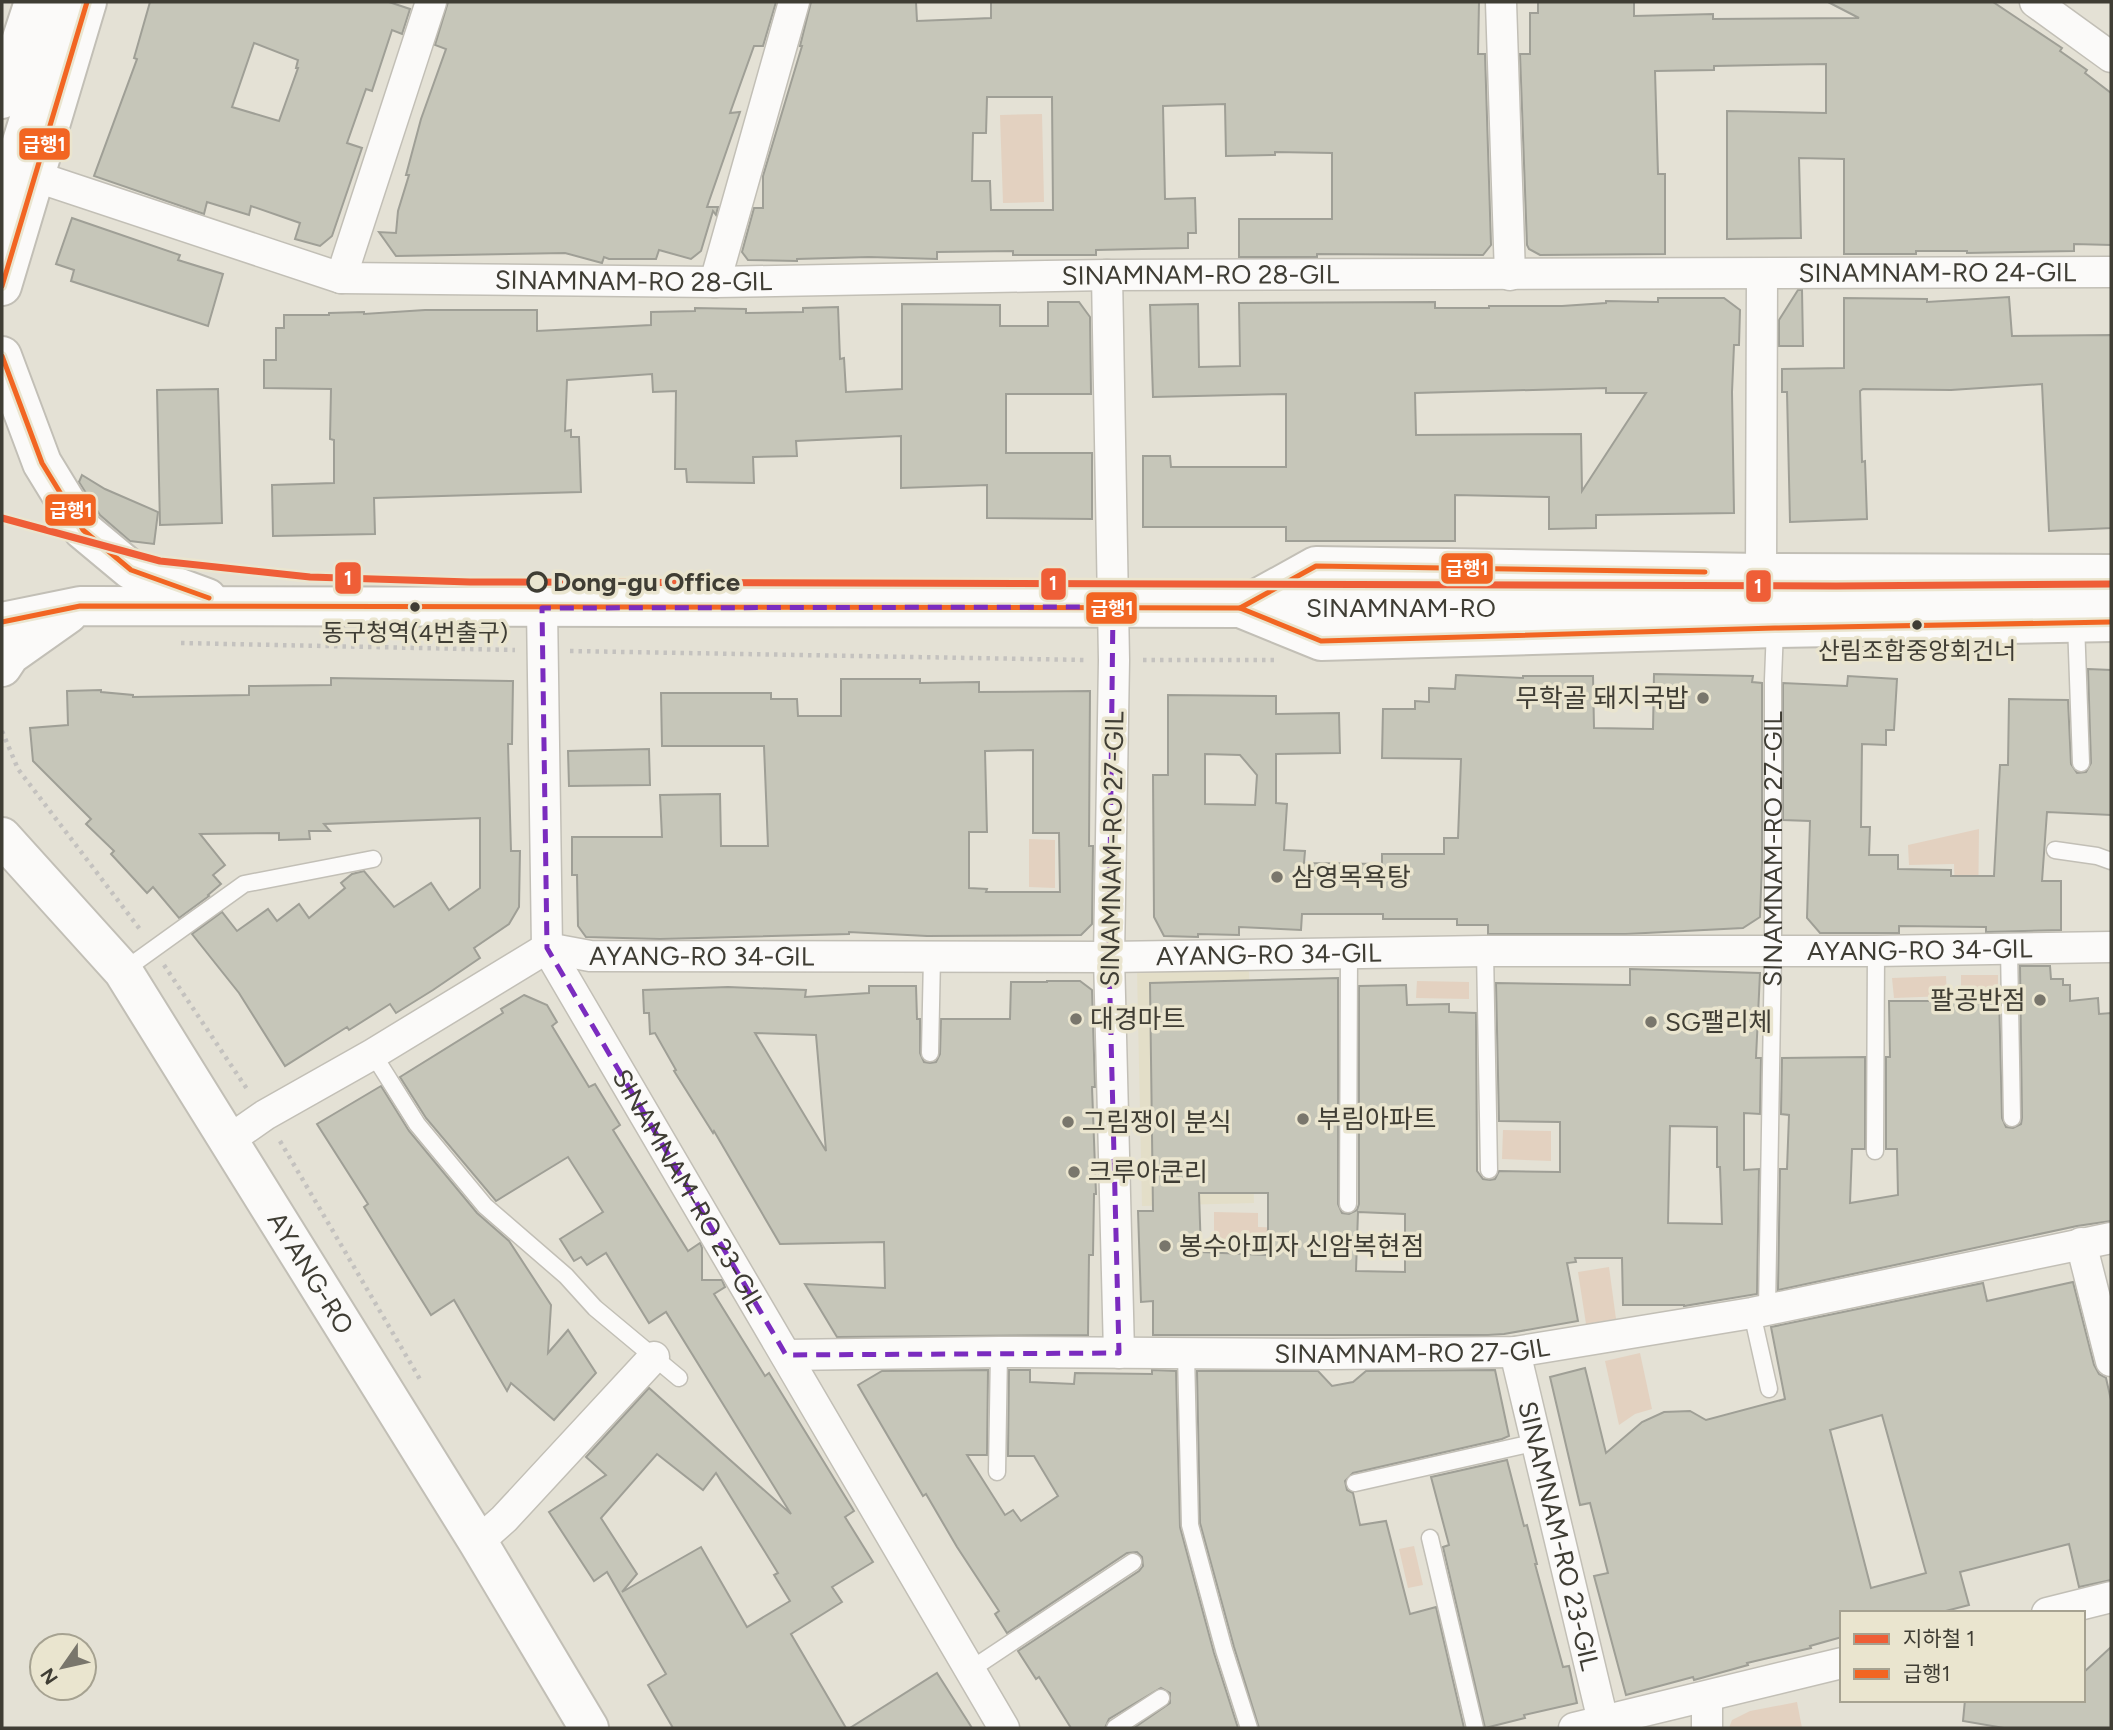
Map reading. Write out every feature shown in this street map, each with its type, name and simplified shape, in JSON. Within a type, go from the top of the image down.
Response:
[{"type":"main road","points":[[2,99],[34,2]]},
{"type":"main road","points":[[2,207],[65,2]]},
{"type":"main road","points":[[2,286],[87,2]]},
{"type":"main road","points":[[2,356],[42,463],[83,530],[131,570],[236,608]]},
{"type":"main road","points":[[1240,608],[1317,566],[1761,573],[2111,574]]},
{"type":"main road","name":"SINAMNAM-RO","points":[[2,622],[80,606],[1775,608],[1978,598],[2111,597]]},
{"type":"main road","points":[[2,667],[10,655],[80,606]]},
{"type":"main road","points":[[1240,608],[1321,641],[1775,628],[2094,623]]},
{"type":"main road","name":"AYANG-RO","points":[[2,837],[123,971],[478,1542],[589,1728]]},
{"type":"street","points":[[341,278],[431,2]]},
{"type":"street","points":[[715,282],[794,2]]},
{"type":"street","points":[[1501,2],[1510,275]]},
{"type":"street","points":[[2035,2],[2111,57]]},
{"type":"street","name":"SINAMNAM-RO 28-GIL","points":[[34,176],[341,278],[715,282],[1107,275],[1762,274]]},
{"type":"street","name":"SINAMNAM-RO 24-GIL","points":[[1762,274],[2111,272]]},
{"type":"street","points":[[1761,573],[1762,274]]},
{"type":"street","name":"SINAMNAM-RO 27-GIL","points":[[1107,275],[1114,660],[1110,957],[1119,1353],[1516,1352],[1760,1311]]},
{"type":"street","name":"SINAMNAM-RO 23-GIL","points":[[542,608],[547,948],[1003,1728]]},
{"type":"street","name":"AYANG-RO 34-GIL","points":[[547,948],[590,956],[1110,957],[1485,951],[1876,951],[2111,947]]},
{"type":"street","points":[[229,1140],[265,1115],[373,1054],[547,948]]},
{"type":"street","points":[[1760,1311],[2111,1238]]},
{"type":"street","points":[[2081,1243],[2111,1361]]},
{"type":"street","name":"SINAMNAM-RO 23-GIL","points":[[1516,1352],[1603,1721]]},
{"type":"street","points":[[786,1355],[1119,1353]]},
{"type":"street","points":[[478,1542],[503,1519],[654,1357]]},
{"type":"street","points":[[2055,1611],[2111,1597]]},
{"type":"street","points":[[1574,1728],[1840,1664]]},
{"type":"street","points":[[1707,1697],[1707,1728]]},
{"type":"lane","points":[[2081,763],[2094,623]]},
{"type":"lane","name":"SINAMNAM-RO 27-GIL","points":[[1760,1311],[1773,950],[1775,628]]},
{"type":"lane","points":[[2055,850],[2111,861]]},
{"type":"lane","points":[[123,971],[244,884],[373,859]]},
{"type":"lane","points":[[2009,948],[2012,1118]]},
{"type":"lane","points":[[1485,951],[1489,1170]]},
{"type":"lane","points":[[1875,1151],[1876,951]]},
{"type":"lane","points":[[1348,1204],[1349,953]]},
{"type":"lane","points":[[930,1054],[932,957]]},
{"type":"lane","points":[[373,1054],[417,1124],[485,1206],[566,1276],[595,1308],[679,1378]]},
{"type":"lane","points":[[1760,1311],[1769,1389]]},
{"type":"lane","points":[[998,1472],[999,1352]]},
{"type":"lane","points":[[1186,1354],[1190,1525],[1224,1650],[1249,1728]]},
{"type":"lane","points":[[1355,1483],[1537,1442]]},
{"type":"lane","points":[[1430,1538],[1475,1728]]},
{"type":"lane","points":[[970,1670],[1133,1562]]},
{"type":"lane","points":[[1115,1728],[1161,1698]]},
{"type":"path","points":[[172,643],[1114,660],[1279,660]]},
{"type":"highlighted area","points":[[1113,607],[1109,957],[1119,1353],[786,1355],[547,948],[542,608]]},
{"type":"shaded area","points":[[1042,114],[1044,202],[1003,203],[1000,115]]},
{"type":"shaded area","points":[[1979,829],[1978,920],[1956,920],[1954,864],[1909,865],[1908,845]]},
{"type":"shaded area","points":[[1029,839],[1055,840],[1055,888],[1029,887]]},
{"type":"shaded area","points":[[1249,968],[1254,1203],[1142,1206],[1137,970]]},
{"type":"shaded area","points":[[1961,975],[1998,975],[1998,1005],[1977,1005],[1977,991],[1961,991]]},
{"type":"shaded area","points":[[1946,976],[1947,996],[1894,998],[1892,978]]},
{"type":"shaded area","points":[[1417,981],[1469,982],[1469,999],[1416,998]]},
{"type":"shaded area","points":[[1503,1130],[1551,1131],[1551,1161],[1502,1159]]},
{"type":"shaded area","points":[[1214,1212],[1258,1213],[1258,1227],[1292,1228],[1292,1244],[1214,1243]]},
{"type":"shaded area","points":[[1609,1267],[1616,1319],[1586,1324],[1578,1272]]},
{"type":"shaded area","points":[[1640,1353],[1652,1409],[1635,1414],[1619,1425],[1605,1361]]},
{"type":"shaded area","points":[[1414,1546],[1423,1585],[1408,1588],[1399,1549]]},
{"type":"shaded area","points":[[1797,1702],[1802,1728],[1729,1728],[1732,1720],[1750,1711]]},
{"type":"building","points":[[150,2],[389,2],[410,9],[402,34],[392,30],[372,91],[366,89],[347,143],[362,148],[332,236],[320,246],[295,239],[300,223],[251,206],[249,215],[207,202],[204,214],[94,176],[137,59],[134,58]],"holes":[[[254,43],[298,60],[298,68],[279,121],[232,107]]]},
{"type":"building","points":[[448,2],[776,2],[763,46],[754,46],[730,113],[740,112],[707,207],[718,207],[716,215],[713,211],[701,251],[691,259],[659,250],[656,259],[604,257],[602,263],[565,253],[396,256],[379,232],[396,233],[398,211],[421,119],[446,49],[435,45]]},
{"type":"building","points":[[811,2],[916,2],[917,21],[991,18],[991,2],[1479,2],[1478,54],[1485,54],[1491,245],[1483,255],[1317,254],[1317,257],[1239,257],[1239,219],[1332,219],[1332,153],[1275,152],[1275,155],[1226,156],[1225,104],[1163,106],[1165,199],[1195,198],[1196,233],[1188,233],[1188,248],[1096,250],[1096,255],[1013,255],[1013,251],[937,252],[937,259],[869,257],[797,261],[748,260],[742,252],[754,208],[763,208],[763,176]],"holes":[[[987,97],[1052,97],[1053,210],[991,210],[990,181],[972,181],[973,133],[986,133]]]},
{"type":"building","points":[[1538,2],[1634,2],[1634,16],[1713,14],[1713,19],[1859,18],[1828,2],[1993,2],[2062,48],[2060,51],[2087,70],[2085,73],[2111,93],[2111,245],[2074,244],[2074,251],[1844,254],[1844,159],[1799,158],[1801,238],[1727,239],[1727,111],[1826,113],[1826,64],[1714,66],[1714,70],[1655,71],[1658,174],[1665,174],[1665,254],[1540,255],[1527,245],[1520,54],[1530,54],[1530,13],[1538,13]]},
{"type":"building","points":[[72,218],[180,255],[178,260],[223,274],[208,326],[71,281],[74,270],[56,264]]},
{"type":"building","points":[[1798,290],[1802,290],[1803,346],[1779,346],[1779,320]]},
{"type":"building","points":[[2009,297],[2012,336],[2111,335],[2111,528],[2049,531],[2042,384],[1951,390],[1863,389],[1860,391],[1862,462],[1865,461],[1867,519],[1790,522],[1787,392],[1782,392],[1782,369],[1844,368],[1844,298],[1927,299],[1927,302]]},
{"type":"building","points":[[1658,298],[1724,298],[1740,310],[1739,345],[1734,345],[1732,392],[1734,513],[1596,515],[1596,528],[1549,529],[1549,497],[1455,495],[1455,541],[1286,541],[1286,527],[1143,527],[1143,456],[1170,456],[1171,467],[1286,467],[1286,394],[1153,397],[1150,305],[1198,304],[1199,367],[1240,366],[1239,303],[1435,302],[1435,308],[1489,308],[1562,306],[1606,301],[1658,302]],"holes":[[[1606,388],[1606,393],[1646,393],[1582,491],[1581,434],[1416,435],[1415,393]]]},
{"type":"building","points":[[1048,302],[1079,302],[1090,317],[1091,394],[1006,394],[1006,453],[1092,453],[1092,519],[987,518],[987,485],[901,488],[901,436],[796,441],[797,456],[753,457],[754,483],[687,482],[686,469],[675,469],[676,391],[653,392],[652,374],[567,380],[565,431],[571,430],[571,437],[579,437],[581,492],[374,498],[375,534],[273,536],[272,485],[334,483],[334,440],[330,439],[331,389],[264,388],[264,360],[276,360],[276,328],[284,328],[284,315],[425,310],[537,310],[537,331],[651,325],[651,312],[695,311],[695,308],[746,309],[746,313],[803,312],[803,308],[838,307],[840,359],[844,358],[846,392],[902,389],[902,304],[1000,305],[1000,326],[1048,326]]},
{"type":"building","points":[[218,389],[222,523],[160,525],[157,390]]},
{"type":"building","points":[[82,475],[105,489],[158,512],[154,544],[130,541],[100,515],[79,482]]},
{"type":"building","points":[[2088,669],[2111,670],[2111,815],[2047,812],[2042,881],[2061,881],[2061,930],[1986,932],[1986,927],[1899,926],[1899,933],[1820,933],[1807,918],[1810,821],[1783,820],[1783,683],[1847,686],[1848,676],[1897,679],[1894,730],[1886,730],[1886,745],[1862,744],[1861,827],[1870,827],[1869,855],[1898,855],[1898,869],[1951,870],[1951,876],[1994,876],[2000,765],[2008,765],[2009,699],[2068,700],[2071,764],[2077,773],[2086,772],[2091,763]]},
{"type":"building","points":[[1654,674],[1753,676],[1752,682],[1762,683],[1760,917],[1743,928],[1626,934],[1488,934],[1488,925],[1457,925],[1457,919],[1383,919],[1383,914],[1302,914],[1301,930],[1239,927],[1239,935],[1198,934],[1198,937],[1164,936],[1154,917],[1153,775],[1168,775],[1168,695],[1276,696],[1276,714],[1339,713],[1340,753],[1276,754],[1276,803],[1287,804],[1284,850],[1305,851],[1304,863],[1382,864],[1382,854],[1444,854],[1444,838],[1458,838],[1461,759],[1382,758],[1383,709],[1415,709],[1415,701],[1429,702],[1429,688],[1455,689],[1456,675],[1523,678],[1593,676],[1594,728],[1653,729]],"holes":[[[1205,754],[1240,755],[1257,775],[1255,805],[1205,804]]]},
{"type":"building","points":[[331,678],[513,681],[512,744],[508,744],[511,851],[520,851],[519,907],[509,924],[474,948],[480,958],[433,990],[396,1013],[390,1004],[285,1066],[239,993],[192,934],[222,912],[237,931],[268,909],[277,921],[299,904],[309,918],[345,888],[341,883],[352,874],[364,871],[394,907],[431,883],[449,910],[480,888],[480,818],[324,824],[330,831],[309,831],[310,839],[279,840],[279,833],[200,834],[225,865],[213,875],[221,884],[179,918],[153,887],[147,893],[111,854],[114,851],[86,824],[91,819],[33,761],[30,728],[68,725],[67,691],[101,690],[133,697],[249,695],[249,686],[331,685]]},
{"type":"building","points":[[841,679],[920,679],[920,683],[979,682],[979,692],[1090,691],[1089,846],[1093,846],[1092,924],[1081,935],[927,936],[849,932],[660,939],[586,937],[578,926],[577,875],[572,875],[572,837],[662,837],[660,795],[720,794],[721,846],[768,846],[764,746],[662,746],[661,693],[771,693],[771,699],[797,699],[798,716],[841,716]],"holes":[[[1033,750],[1033,833],[1059,833],[1060,892],[986,892],[987,889],[969,888],[969,832],[987,832],[985,751]]]},
{"type":"building","points":[[649,749],[650,785],[569,786],[568,751]]},
{"type":"building","points":[[2020,966],[2050,966],[2051,979],[2063,979],[2063,985],[2070,985],[2070,1001],[2098,998],[2099,1014],[2111,1013],[2111,1221],[1778,1290],[1780,1169],[1787,1169],[1789,1115],[1781,1114],[1782,1058],[1865,1057],[1865,1149],[1852,1149],[1850,1203],[1898,1195],[1897,1149],[1886,1149],[1886,1057],[1890,1057],[1889,1001],[1955,1001],[1955,997],[1999,995],[2002,1118],[2006,1127],[2013,1128],[2021,1124],[2022,1118]]},
{"type":"building","points":[[1630,969],[1760,973],[1756,1058],[1761,1058],[1760,1114],[1744,1113],[1744,1170],[1759,1169],[1757,1294],[1684,1306],[1623,1305],[1622,1258],[1575,1258],[1576,1262],[1567,1263],[1578,1321],[1488,1335],[1153,1335],[1153,1301],[1141,1302],[1138,1211],[1153,1211],[1150,983],[1338,978],[1338,1204],[1342,1213],[1349,1214],[1357,1210],[1359,1204],[1359,986],[1406,985],[1407,1005],[1449,1004],[1449,1012],[1476,1013],[1477,1171],[1483,1179],[1490,1180],[1495,1179],[1499,1171],[1560,1172],[1560,1122],[1499,1121],[1496,983],[1630,985]],"holes":[[[1670,1126],[1717,1127],[1722,1224],[1668,1223]],[[1199,1193],[1268,1193],[1265,1255],[1201,1252]],[[1358,1212],[1405,1214],[1405,1272],[1356,1271]]]},
{"type":"building","points":[[1080,981],[1092,990],[1096,1194],[1093,1255],[1089,1255],[1088,1335],[837,1337],[805,1284],[885,1288],[884,1242],[780,1244],[714,1131],[713,1133],[674,1071],[676,1070],[655,1033],[650,1034],[649,1013],[644,1013],[643,990],[728,987],[806,990],[805,997],[869,993],[869,986],[916,986],[920,1053],[924,1062],[930,1063],[936,1062],[940,1054],[941,1019],[1010,1019],[1011,982]],"holes":[[[755,1033],[816,1035],[826,1151]]]},
{"type":"building","points":[[524,995],[547,1005],[557,1022],[552,1026],[589,1087],[595,1084],[620,1125],[613,1130],[688,1251],[700,1243],[702,1280],[722,1280],[725,1287],[714,1294],[765,1376],[769,1373],[854,1511],[845,1517],[873,1562],[832,1587],[842,1602],[791,1634],[846,1728],[673,1728],[648,1685],[666,1674],[607,1572],[594,1581],[549,1512],[606,1475],[586,1457],[649,1388],[791,1514],[666,1312],[649,1323],[606,1253],[587,1265],[581,1257],[574,1261],[560,1239],[603,1212],[568,1157],[496,1201],[426,1118],[400,1077],[503,1013],[501,1009]],"holes":[[[657,1454],[703,1490],[716,1473],[778,1573],[774,1575],[790,1601],[747,1627],[701,1547],[622,1592],[637,1574],[601,1518]]]},
{"type":"building","points":[[381,1086],[409,1131],[477,1213],[509,1241],[551,1305],[548,1353],[568,1330],[596,1373],[554,1420],[511,1383],[507,1391],[454,1300],[431,1315],[364,1207],[368,1204],[317,1124]]},
{"type":"building","points":[[2073,1282],[2094,1365],[2099,1374],[2106,1378],[2111,1400],[2111,1580],[2079,1587],[2069,1544],[1960,1572],[1969,1605],[1946,1611],[1840,1611],[1840,1638],[1694,1680],[1693,1677],[1626,1695],[1594,1576],[1608,1573],[1590,1503],[1580,1505],[1550,1377],[1585,1368],[1606,1453],[1642,1422],[1664,1412],[1690,1411],[1706,1420],[1785,1399],[1771,1327],[1983,1283],[1987,1301]],"holes":[[[1882,1415],[1926,1573],[1871,1588],[1830,1430]]]},
{"type":"building","points":[[988,1370],[987,1455],[967,1455],[1005,1515],[1013,1510],[1021,1521],[1058,1496],[1034,1456],[1008,1456],[1009,1370],[1030,1370],[1030,1382],[1074,1384],[1075,1373],[1152,1374],[1152,1370],[1176,1371],[1180,1527],[1214,1653],[1238,1728],[1134,1728],[1170,1703],[1170,1693],[1161,1688],[1109,1719],[1105,1728],[1071,1728],[1039,1677],[1036,1679],[1018,1651],[1139,1571],[1143,1566],[1142,1557],[1137,1552],[1127,1553],[1007,1633],[995,1614],[999,1611],[926,1494],[923,1496],[858,1385],[882,1371]]},
{"type":"building","points":[[1495,1370],[1509,1436],[1353,1473],[1345,1481],[1347,1490],[1353,1493],[1360,1525],[1386,1521],[1410,1614],[1436,1607],[1464,1728],[1259,1728],[1200,1523],[1197,1371],[1318,1371],[1332,1386],[1353,1382],[1366,1371]]},
{"type":"building","points":[[1507,1460],[1524,1526],[1527,1525],[1563,1667],[1569,1666],[1577,1703],[1524,1715],[1525,1718],[1485,1728],[1443,1547],[1449,1545],[1431,1477]]},
{"type":"building","points":[[2111,1647],[2111,1728],[2004,1728],[1963,1721],[1965,1702],[2085,1702],[2085,1671]]},
{"type":"building","points":[[937,1673],[972,1728],[850,1728]]},
{"type":"metro line","name":"1","points":[[2,518],[160,561],[310,577],[470,582],[1836,586],[2111,584]]},
{"type":"transit line","name":"급행1","points":[[2,286],[87,2]]},
{"type":"transit line","name":"급행1","points":[[2,356],[42,463],[83,530],[131,570],[209,598]]},
{"type":"transit line","name":"급행1","points":[[1240,608],[1316,566],[1705,572]]},
{"type":"transit line","name":"급행1","points":[[2,622],[80,606],[1240,608],[1321,641],[2111,622]]},
{"type":"place","name":"Dong-gu Office","points":[[537,582]]},
{"type":"place","name":"동구청역(4번출구)","points":[[415,607]]},
{"type":"place","name":"산림조합중앙회건너","points":[[1917,625]]},
{"type":"place","name":"무학골 돼지국밥","points":[[1703,698]]},
{"type":"place","name":"삼영목욕탕","points":[[1277,877]]},
{"type":"place","name":"팔공반점","points":[[2040,1000]]},
{"type":"place","name":"대경마트","points":[[1076,1019]]},
{"type":"place","name":"SG팰리체","points":[[1651,1022]]},
{"type":"place","name":"부림아파트","points":[[1303,1119]]},
{"type":"place","name":"그림쟁이 분식","points":[[1068,1122]]},
{"type":"place","name":"크루아쿤리","points":[[1074,1172]]},
{"type":"place","name":"봉수아피자 신암복현점","points":[[1165,1246]]}]
